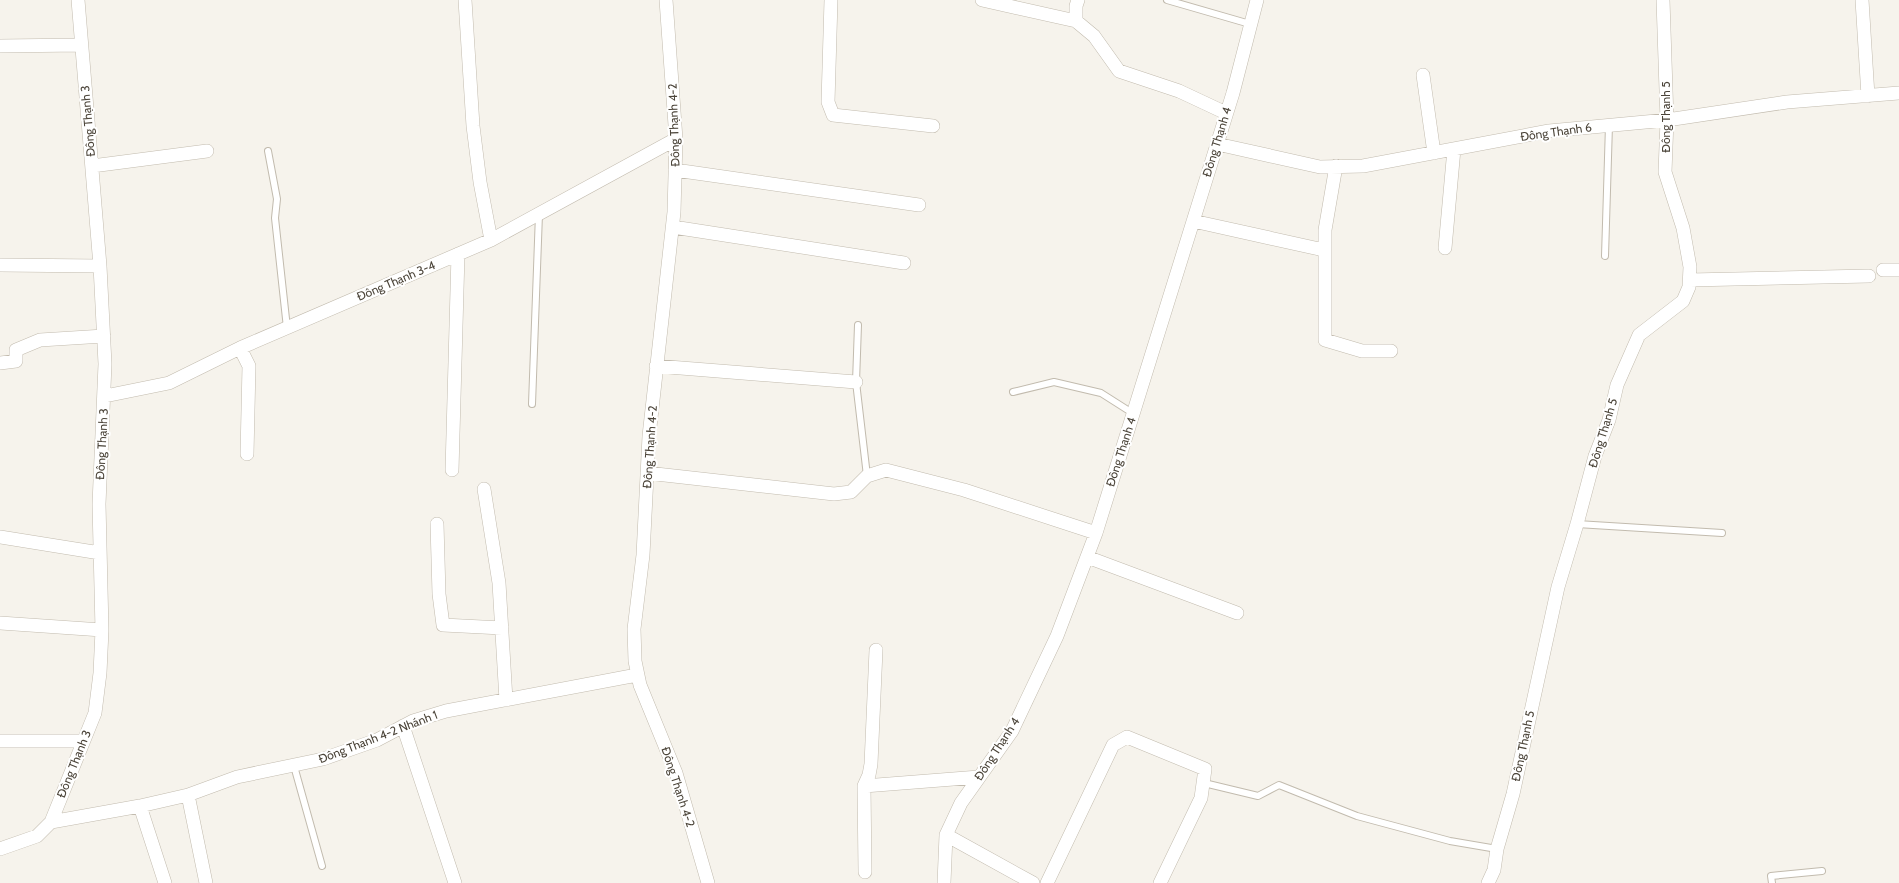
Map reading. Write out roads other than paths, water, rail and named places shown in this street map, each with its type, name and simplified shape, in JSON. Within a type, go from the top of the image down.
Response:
[{"type":"street","name":"Đông Thạnh 3","points":[[0,849],[37,836],[51,822],[95,713],[100,673],[102,630],[99,504],[104,396],[104,336],[100,266],[78,0]]},
{"type":"street","points":[[466,0],[473,126],[480,182],[491,240]]},
{"type":"street","name":"Đông Thạnh 4-2","points":[[666,0],[676,139],[676,170],[672,227],[656,366],[647,473],[643,555],[634,629],[635,662],[640,685],[676,773],[708,883]]},
{"type":"street","points":[[831,0],[828,102],[833,115],[933,126]]},
{"type":"street","points":[[982,0],[1076,21],[1094,36],[1119,71],[1179,91],[1226,113]]},
{"type":"street","points":[[1076,21],[1076,6],[1078,0]]},
{"type":"street","name":"Đông Thạnh 4","points":[[944,883],[946,835],[961,803],[1012,731],[1057,636],[1096,533],[1233,93],[1257,0]]},
{"type":"street","name":"Đông Thạnh 5","points":[[1488,883],[1494,870],[1497,849],[1513,794],[1558,587],[1595,456],[1609,420],[1617,385],[1639,335],[1683,301],[1690,287],[1690,267],[1683,228],[1666,172],[1667,120],[1663,0]]},
{"type":"street","points":[[1862,0],[1868,96]]},
{"type":"street","points":[[0,46],[81,45]]},
{"type":"street","points":[[1422,75],[1434,153]]},
{"type":"street","name":"Đông Thạnh 6","points":[[1217,144],[1320,167],[1363,166],[1549,131],[1667,120],[1787,102],[1899,93]]},
{"type":"street","name":"Đông Thạnh 3-4","points":[[104,396],[169,382],[240,348],[491,240],[676,139]]},
{"type":"street","points":[[1445,248],[1454,149]]},
{"type":"street","points":[[92,166],[207,151]]},
{"type":"street","points":[[1336,166],[1325,230],[1325,340],[1362,351],[1391,351]]},
{"type":"street","points":[[676,170],[919,205]]},
{"type":"street","points":[[1193,221],[1324,250]]},
{"type":"street","points":[[672,227],[904,263]]},
{"type":"street","points":[[452,470],[458,254]]},
{"type":"street","points":[[0,265],[100,266]]},
{"type":"street","points":[[1883,270],[1899,270]]},
{"type":"street","points":[[1690,280],[1869,276]]},
{"type":"street","points":[[0,363],[16,361],[16,350],[40,340],[104,336]]},
{"type":"street","points":[[240,348],[248,366],[247,454]]},
{"type":"street","points":[[656,366],[856,382]]},
{"type":"street","points":[[647,473],[834,494],[852,492],[867,476],[886,470],[964,490],[1096,533]]},
{"type":"street","points":[[484,489],[499,583],[506,700]]},
{"type":"street","points":[[437,524],[439,594],[443,625],[502,628]]},
{"type":"street","points":[[0,537],[100,553]]},
{"type":"street","points":[[1087,557],[1237,613]]},
{"type":"street","points":[[0,623],[102,630]]},
{"type":"street","points":[[865,872],[864,786],[869,776],[871,764],[876,650]]},
{"type":"street","name":"Đông Thạnh 4-2 Nhánh 1","points":[[51,822],[140,806],[188,795],[237,777],[323,759],[377,740],[413,721],[446,711],[637,675]]},
{"type":"street","points":[[404,726],[455,883]]},
{"type":"street","points":[[1047,883],[1113,745],[1127,737],[1205,769],[1201,798],[1160,883]]},
{"type":"street","points":[[0,741],[83,741]]},
{"type":"street","points":[[864,786],[979,777]]},
{"type":"street","points":[[188,795],[206,883]]},
{"type":"street","points":[[140,806],[164,883]]},
{"type":"street","points":[[946,835],[1033,883]]},
{"type":"lane","points":[[1167,0],[1250,24]]},
{"type":"lane","points":[[1605,256],[1609,125]]},
{"type":"lane","points":[[268,150],[277,199],[275,218],[286,328]]},
{"type":"lane","points":[[532,404],[539,214]]},
{"type":"lane","points":[[858,325],[856,382],[867,476]]},
{"type":"lane","points":[[1013,392],[1054,382],[1101,393],[1134,414]]},
{"type":"lane","points":[[1577,524],[1722,533]]},
{"type":"lane","points":[[294,766],[322,866]]},
{"type":"lane","points":[[1204,783],[1258,796],[1279,785],[1357,816],[1450,841],[1497,849]]},
{"type":"lane","points":[[1772,883],[1771,876],[1822,871]]}]
